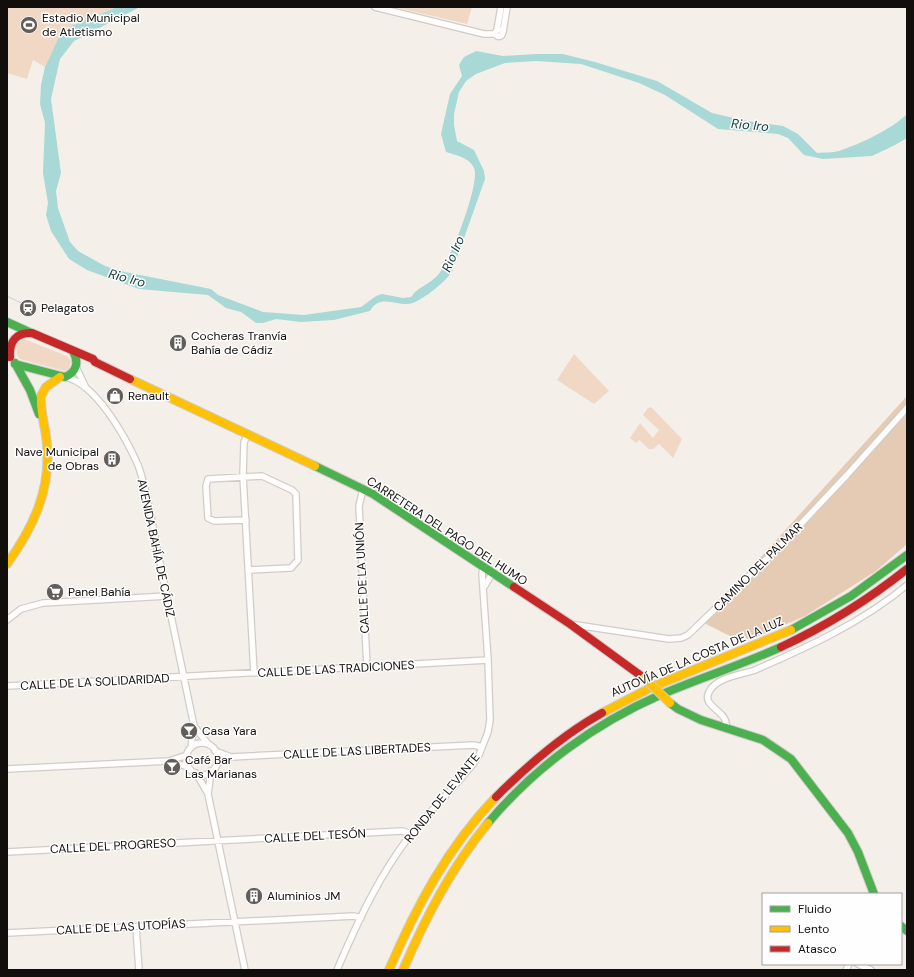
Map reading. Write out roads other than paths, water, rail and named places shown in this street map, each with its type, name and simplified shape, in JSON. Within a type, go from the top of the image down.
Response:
[{"type":"main road","name":"CARRETERA DEL PAGO DEL HUMO","points":[[7,322],[73,351],[382,499],[490,577],[570,624],[644,678],[670,703],[688,714],[726,727]]},
{"type":"main road","points":[[32,333],[23,332],[13,339],[10,348],[11,358],[30,390],[44,426]]},
{"type":"main road","points":[[73,351],[77,358],[77,366]]},
{"type":"main road","points":[[11,358],[62,377]]},
{"type":"main road","points":[[7,564],[32,526],[44,495],[48,462],[41,402],[42,392],[48,384],[72,373],[77,366],[84,361],[95,362]]},
{"type":"main road","name":"AUTOVÍA DE LA COSTA DE LA LUZ","points":[[389,970],[406,925],[448,855],[495,797],[550,747],[591,718],[631,696],[759,645],[809,622],[858,592],[907,555]]},
{"type":"main road","name":"AUTOVÍA DE LA COSTA DE LA LUZ","points":[[403,970],[426,917],[448,876],[465,851],[488,821],[517,790],[560,753],[598,727],[637,706],[763,655],[827,624],[866,600],[907,570]]},
{"type":"main road","points":[[726,727],[762,740],[791,759],[848,833],[858,852],[874,893]]},
{"type":"street","points":[[375,7],[484,34],[496,32]]},
{"type":"street","points":[[496,32],[501,7]]},
{"type":"street","points":[[496,32],[500,36],[503,32],[507,7]]},
{"type":"street","name":"AVENIDA BAHÍA DE CÁDIZ","points":[[77,366],[85,386],[107,412],[120,432],[138,467],[194,726],[191,747]]},
{"type":"street","name":"AVENIDA BAHÍA DE CÁDIZ","points":[[62,377],[71,378],[85,386]]},
{"type":"street","name":"CAMINO DEL PALMAR","points":[[570,624],[668,639],[681,638],[688,635],[781,544],[847,475],[907,408]]},
{"type":"street","points":[[248,434],[244,442],[243,476],[254,673]]},
{"type":"street","points":[[246,520],[214,521],[208,518],[206,486],[207,481],[210,478],[243,476],[266,477],[292,490],[296,497],[298,560],[295,565],[291,568],[248,570]]},
{"type":"street","name":"CALLE DE LA UNIÓN","points":[[363,489],[359,506],[367,667]]},
{"type":"street","name":"RONDA DE LEVANTE","points":[[337,970],[361,918],[398,853],[412,834],[473,764],[488,732],[490,720],[488,660],[482,571]]},
{"type":"street","points":[[484,587],[490,577]]},
{"type":"street","points":[[726,727],[723,715],[710,705],[708,698],[709,692],[715,685],[723,680],[746,673],[804,649],[860,617],[907,585]]},
{"type":"street","points":[[7,620],[21,609],[43,603],[167,596]]},
{"type":"street","name":"CALLE DE LAS TRADICIONES","points":[[184,677],[488,660]]},
{"type":"street","name":"CALLE DE LA SOLIDARIDAD","points":[[7,686],[184,677]]},
{"type":"street","name":"AVENIDA BAHÍA DE CÁDIZ","points":[[194,726],[209,745]]},
{"type":"street","points":[[7,769],[169,761],[186,755],[191,747],[200,743],[209,745],[215,751],[217,763],[211,771],[206,774],[196,773]]},
{"type":"street","name":"CALLE DE LAS LIBERTADES","points":[[217,763],[231,757],[474,745],[482,747]]},
{"type":"street","name":"CALLE DE LAS LIBERTADES","points":[[215,751],[231,757]]},
{"type":"street","points":[[186,755],[188,767]]},
{"type":"street","points":[[169,761],[188,767],[196,773],[208,794],[245,970]]},
{"type":"street","points":[[208,794],[211,771]]},
{"type":"street","name":"CALLE DEL TESÓN","points":[[218,841],[402,831],[412,834]]},
{"type":"street","name":"CALLE DEL PROGRESO","points":[[7,852],[218,841]]},
{"type":"street","name":"CALLE DE LAS UTOPÍAS","points":[[7,933],[235,921],[354,916],[361,918]]},
{"type":"street","points":[[136,926],[138,970]]},
{"type":"street","points":[[860,965],[871,970]]},
{"type":"water","name":"Rio Iro","points":[[117,7],[140,7],[74,41],[60,59],[51,99],[61,173],[56,191],[58,208],[70,242],[78,251],[105,266],[125,272],[211,289],[218,295],[263,312],[304,315],[361,307],[376,296],[382,294],[403,298],[411,297],[437,276],[456,241],[473,189],[475,176],[472,164],[457,155],[446,152],[441,134],[450,94],[462,76],[459,65],[464,57],[476,51],[503,56],[563,54],[595,62],[657,81],[712,113],[747,121],[783,126],[798,134],[817,153],[836,152],[875,136],[901,120],[907,114],[907,138],[872,156],[823,159],[804,155],[788,138],[778,134],[718,129],[665,95],[639,83],[581,64],[536,61],[505,63],[476,74],[466,81],[459,92],[454,114],[454,125],[457,141],[474,150],[484,171],[485,179],[452,272],[444,281],[429,294],[413,303],[402,304],[384,301],[379,302],[374,305],[370,311],[334,320],[301,322],[276,319],[263,323],[256,323],[241,312],[226,308],[208,295],[139,289],[87,270],[69,259],[51,231],[46,215],[48,203],[43,173],[45,123],[40,104],[41,85],[45,67],[60,35],[69,27]]},
{"type":"tram line","points":[[7,296],[29,307]]},
{"type":"place","name":"Estadio Municipal de Atletismo","points":[[29,25]]},
{"type":"place","name":"Pelagatos","points":[[28,308]]},
{"type":"place","name":"Cocheras Tranvía Bahía de Cádiz","points":[[178,343]]},
{"type":"place","name":"Renault","points":[[115,396]]},
{"type":"place","name":"Nave Municipal de Obras","points":[[112,459]]},
{"type":"place","name":"Panel Bahía","points":[[55,592]]},
{"type":"place","name":"Casa Yara","points":[[189,731]]},
{"type":"place","name":"Café Bar Las Marianas","points":[[172,767]]},
{"type":"place","name":"Aluminios JM","points":[[254,896]]}]
